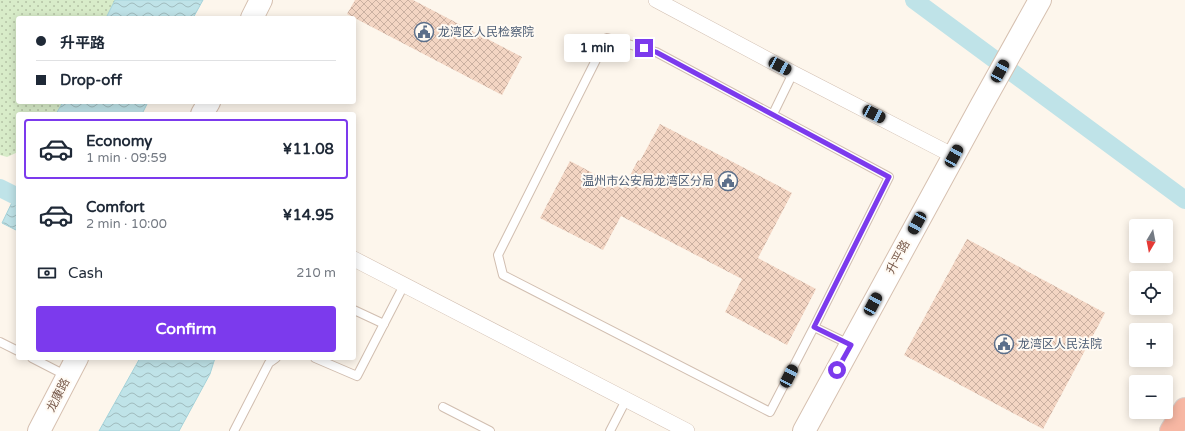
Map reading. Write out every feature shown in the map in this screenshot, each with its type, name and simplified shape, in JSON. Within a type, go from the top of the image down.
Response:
[{"type":"highway","points":[[1171,431],[1185,409]]},
{"type":"street","points":[[253,16],[261,0]]},
{"type":"street","points":[[656,0],[794,74],[954,156]]},
{"type":"street","name":"升平路","points":[[804,431],[1040,0]]},
{"type":"street","points":[[356,260],[687,431]]},
{"type":"street","name":"龙康路","points":[[39,431],[72,367]]},
{"type":"lane","points":[[606,38],[656,52],[889,177],[814,327],[770,412],[503,275],[498,255],[606,38]]},
{"type":"lane","points":[[773,114],[794,74]]},
{"type":"lane","points":[[320,360],[357,376],[404,285]]},
{"type":"lane","points":[[356,311],[384,324]]},
{"type":"lane","points":[[814,327],[851,345]]},
{"type":"lane","points":[[0,342],[16,350]]},
{"type":"lane","points":[[41,360],[72,367]]},
{"type":"lane","points":[[234,431],[269,363],[273,360]]},
{"type":"lane","points":[[610,431],[626,400]]},
{"type":"lane","points":[[443,407],[490,431]]},
{"type":"green space","points":[[0,0],[115,0],[107,16],[16,16],[16,104],[62,104],[57,112],[16,112],[16,153],[7,157],[0,155]]},
{"type":"water","points":[[115,0],[203,0],[194,16],[107,16]]},
{"type":"water","points":[[62,104],[147,104],[143,112],[57,112]]},
{"type":"water","points":[[16,194],[16,230],[2,223]]},
{"type":"water","points":[[139,360],[214,360],[210,374],[179,431],[99,431]]},
{"type":"building","points":[[355,0],[413,0],[522,57],[502,95],[356,19],[356,16],[347,14]]},
{"type":"building","points":[[660,124],[792,193],[758,258],[816,289],[787,345],[725,312],[742,279],[621,216],[603,250],[540,218],[570,161],[623,189],[638,160],[640,161]]},
{"type":"building","points":[[967,239],[1105,313],[1043,429],[904,355]]},
{"type":"waterway","points":[[914,0],[1185,200]]},
{"type":"waterway","points":[[0,188],[16,196]]},
{"type":"place","name":"龙湾区人民检察院","points":[[424,32]]},
{"type":"place","name":"温州市公安局龙湾区分局","points":[[728,181]]},
{"type":"place","name":"龙湾区人民法院","points":[[1004,344]]},
{"type":"route","points":[[644,48],[656,52],[889,177],[814,327],[851,345],[837,370]]}]
